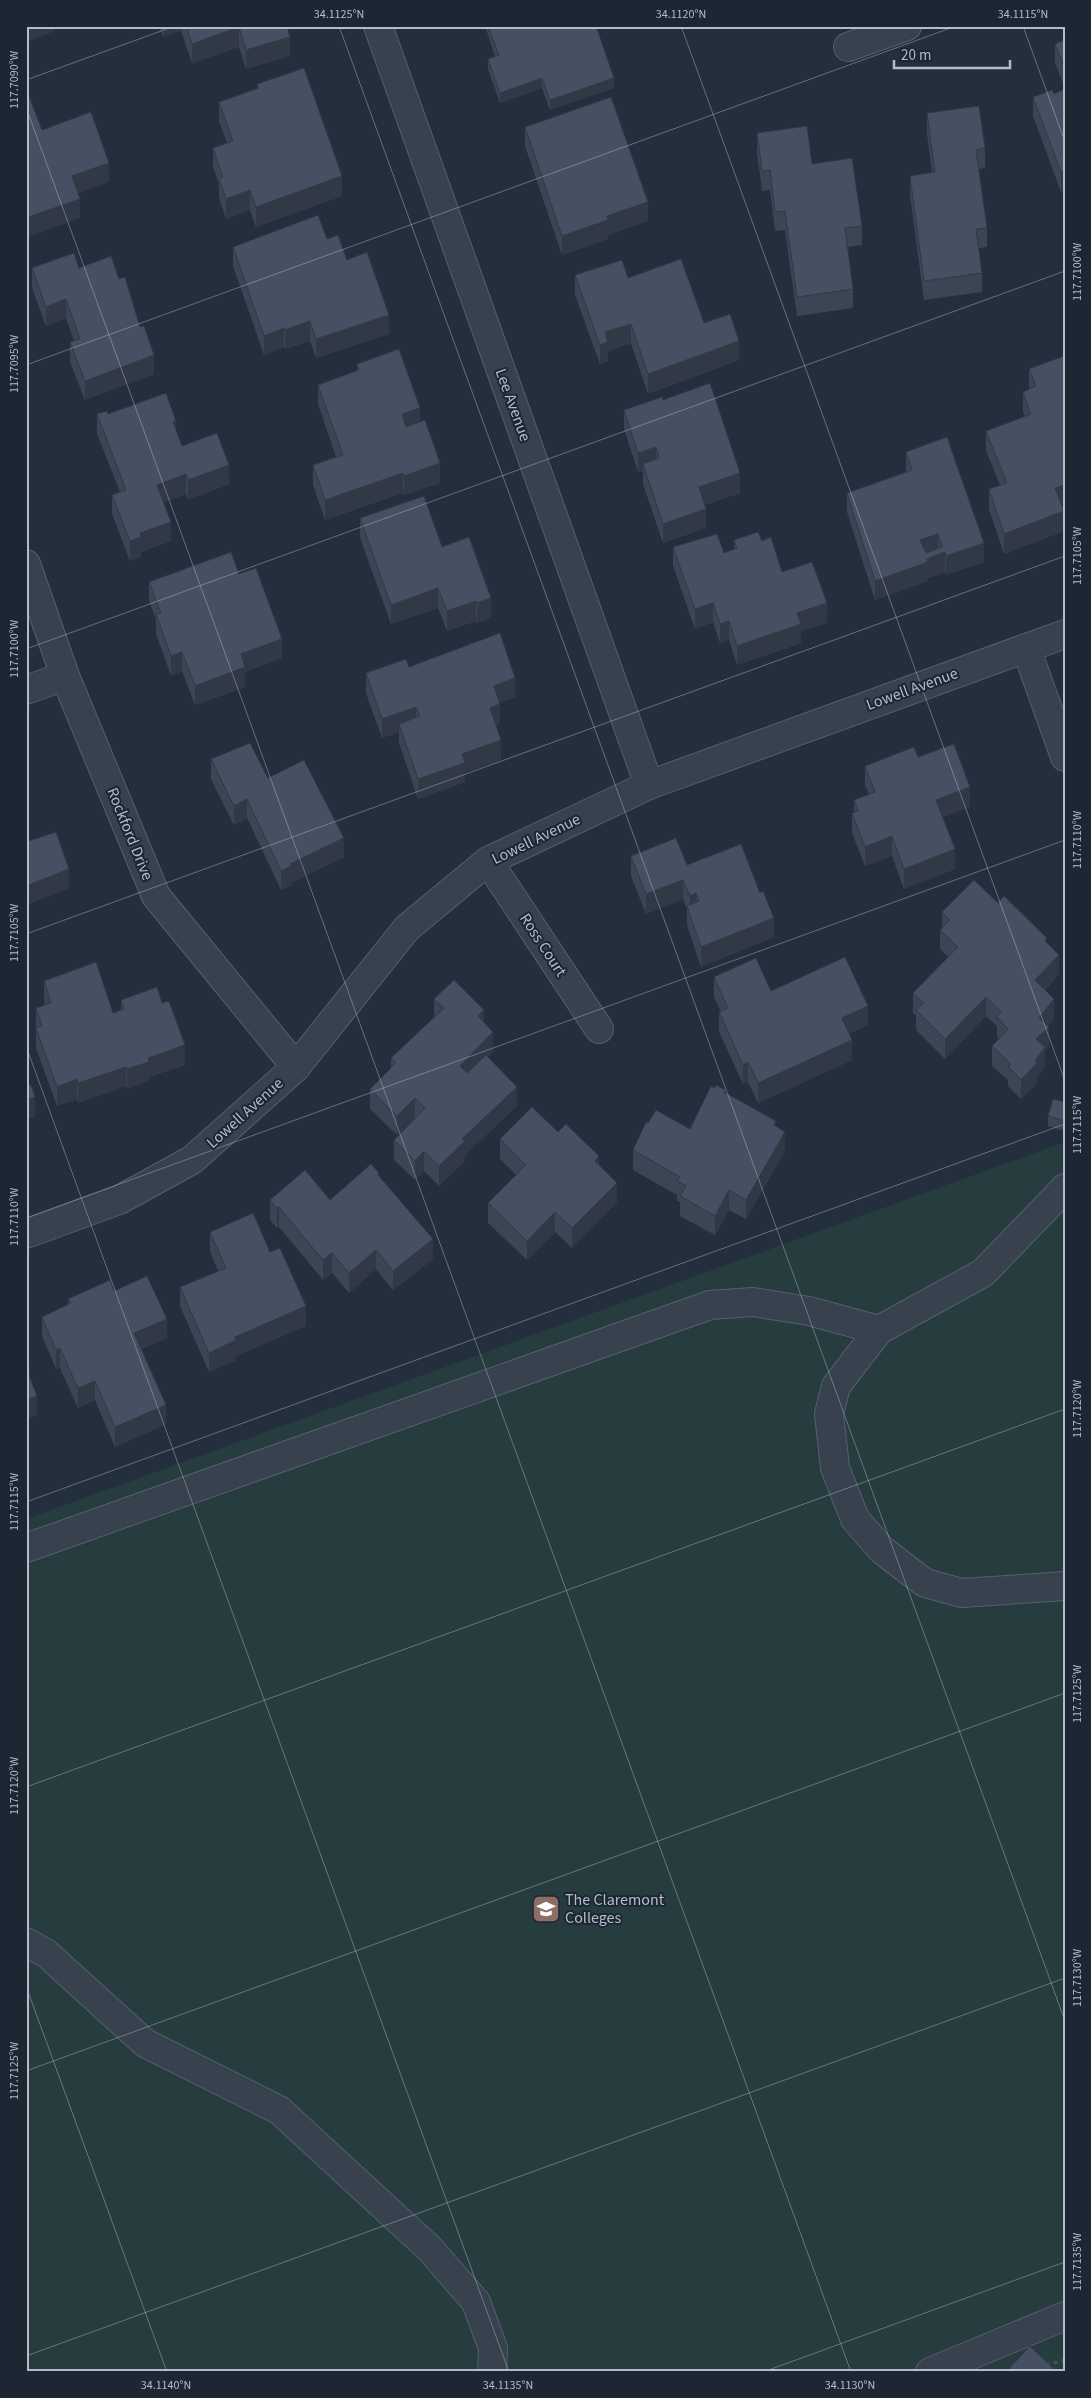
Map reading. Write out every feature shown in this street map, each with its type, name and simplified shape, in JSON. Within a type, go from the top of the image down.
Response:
[{"type":"street","name":"Lee Avenue","points":[[378,26],[649,785]]},
{"type":"street","points":[[848,47],[907,26]]},
{"type":"street","name":"Rockford Drive","points":[[26,564],[65,676],[156,896],[296,1068]]},
{"type":"street","name":"Lowell Avenue","points":[[26,1234],[118,1200],[192,1160],[296,1068],[407,928],[488,861],[649,785],[1065,634]]},
{"type":"street","points":[[1026,648],[1065,757]]},
{"type":"street","points":[[26,690],[65,676]]},
{"type":"street","name":"Ross Court","points":[[488,861],[599,1030]]},
{"type":"street","points":[[1065,1188],[983,1273],[879,1330],[836,1386],[829,1414],[835,1468],[855,1518],[882,1550],[926,1584],[962,1593],[1065,1586]]},
{"type":"street","points":[[26,1548],[710,1305],[753,1302],[809,1311],[879,1330]]},
{"type":"street","points":[[26,1942],[47,1954],[145,2043],[278,2110],[422,2242],[476,2302],[493,2348],[492,2372]]},
{"type":"street","points":[[930,2372],[1065,2316]]},
{"type":"path","points":[[1042,2368],[1056,2361],[1065,2360]]},
{"type":"green space","name":"The Claremont Colleges","points":[[1065,1142],[1065,2372],[26,2372],[26,1519]]},
{"type":"building","points":[[186,26],[287,26],[290,37],[246,50],[239,27],[192,44]]},
{"type":"building","points":[[488,26],[596,26],[614,78],[550,100],[542,78],[500,93],[488,59],[499,55]]},
{"type":"building","points":[[1065,40],[1065,69],[1055,44]]},
{"type":"building","points":[[304,68],[342,176],[256,207],[250,190],[226,199],[219,179],[223,177],[213,148],[233,141],[219,102],[259,88],[257,84]]},
{"type":"building","points":[[1065,89],[1065,171],[1061,172],[1033,97],[1052,90],[1054,94]]},
{"type":"building","points":[[29,96],[42,130],[91,112],[109,163],[72,176],[80,199],[26,218],[26,97]]},
{"type":"building","points":[[611,97],[648,202],[607,216],[608,220],[562,236],[525,127]]},
{"type":"building","points":[[979,106],[985,148],[976,150],[987,228],[976,229],[982,273],[924,281],[910,176],[935,172],[927,113]]},
{"type":"building","points":[[807,126],[812,164],[852,158],[862,226],[845,228],[853,289],[797,297],[785,211],[775,212],[770,170],[762,171],[757,133]]},
{"type":"building","points":[[318,215],[327,239],[338,235],[347,260],[367,252],[389,315],[316,339],[310,321],[264,336],[233,247]]},
{"type":"building","points":[[74,253],[79,268],[111,256],[119,279],[125,277],[140,327],[144,326],[154,355],[85,381],[70,342],[80,339],[66,299],[46,307],[32,268]]},
{"type":"building","points":[[681,259],[704,323],[730,314],[739,341],[648,374],[631,324],[605,332],[608,342],[600,345],[575,275],[622,260],[628,278]]},
{"type":"building","points":[[399,349],[420,408],[402,414],[406,427],[425,420],[440,463],[404,476],[403,473],[325,500],[313,465],[343,455],[318,385],[359,370],[357,364]]},
{"type":"building","points":[[1064,356],[1065,485],[1055,488],[1064,511],[1004,534],[989,489],[1007,483],[986,431],[1031,414],[1023,392],[1036,386],[1029,369]]},
{"type":"building","points":[[710,383],[740,473],[699,487],[706,509],[663,524],[643,464],[659,458],[656,447],[638,453],[624,410],[662,397],[663,400]]},
{"type":"building","points":[[166,393],[176,421],[173,422],[182,446],[217,433],[229,465],[188,480],[186,474],[157,485],[171,522],[140,533],[141,537],[130,541],[112,495],[126,490],[97,414],[107,411],[108,414]]},
{"type":"building","points":[[947,437],[984,543],[946,556],[945,552],[927,559],[928,562],[875,581],[847,493],[912,470],[906,452]],"holes":[[[938,534],[942,547],[926,553],[920,540]]]},
{"type":"building","points":[[424,496],[442,547],[469,537],[491,598],[447,611],[438,588],[391,605],[360,518]]},
{"type":"building","points":[[758,532],[762,541],[771,537],[782,572],[812,562],[827,603],[797,613],[801,624],[737,646],[729,621],[720,624],[713,603],[695,609],[673,547],[717,534],[724,553],[737,548],[734,540]]},
{"type":"building","points":[[231,552],[239,574],[256,568],[282,639],[241,654],[245,667],[195,686],[182,652],[171,656],[156,614],[161,613],[149,582]]},
{"type":"building","points":[[500,633],[515,678],[494,686],[500,704],[490,708],[501,740],[462,754],[465,763],[418,779],[399,724],[420,716],[416,707],[382,719],[366,673],[406,659],[409,667]]},
{"type":"building","points":[[250,743],[268,778],[304,760],[344,838],[290,864],[291,866],[281,871],[247,799],[234,806],[211,759]]},
{"type":"building","points":[[954,744],[970,787],[936,800],[955,849],[904,869],[892,836],[865,847],[852,813],[858,811],[854,800],[875,792],[865,766],[914,747],[918,757]]},
{"type":"building","points":[[56,832],[69,869],[26,886],[26,842]]},
{"type":"building","points":[[676,838],[687,865],[741,844],[760,893],[763,891],[774,918],[701,947],[687,906],[699,901],[696,893],[690,896],[683,880],[646,894],[631,856]]},
{"type":"building","points":[[974,880],[998,903],[1004,896],[1047,938],[1045,941],[1059,955],[1035,980],[1054,999],[1039,1018],[1049,1027],[1036,1039],[1045,1047],[1035,1061],[1037,1063],[1021,1080],[1008,1066],[1011,1064],[992,1046],[1008,1029],[997,1017],[1001,1012],[986,997],[945,1039],[916,1010],[924,1003],[913,993],[958,947],[940,930],[950,920],[942,912]]},
{"type":"building","points":[[845,957],[868,1006],[842,1018],[852,1040],[758,1083],[748,1062],[743,1065],[719,1012],[728,1008],[714,977],[756,958],[771,991]]},
{"type":"building","points":[[96,962],[113,1013],[124,1009],[121,1000],[157,987],[162,1003],[169,1001],[185,1045],[148,1058],[149,1062],[127,1069],[126,1067],[78,1083],[77,1079],[57,1087],[36,1028],[42,1026],[36,1008],[51,1003],[44,981]]},
{"type":"building","points":[[454,980],[484,1010],[478,1016],[493,1032],[460,1066],[467,1073],[486,1055],[517,1087],[462,1139],[465,1141],[439,1166],[424,1151],[415,1161],[394,1140],[425,1108],[415,1098],[397,1116],[370,1089],[396,1063],[391,1058],[444,1008],[434,999]]},
{"type":"building","points":[[26,1080],[28,1086],[31,1085],[35,1097],[26,1100]]},
{"type":"building","points":[[716,1085],[726,1090],[724,1092],[776,1121],[774,1125],[785,1132],[746,1200],[729,1190],[715,1216],[680,1196],[686,1186],[677,1181],[680,1177],[633,1150],[646,1122],[648,1123],[656,1110],[690,1129],[711,1086],[715,1088]]},
{"type":"building","points":[[1053,1099],[1065,1102],[1065,1121],[1048,1116]]},
{"type":"building","points":[[532,1107],[558,1132],[566,1124],[599,1156],[595,1161],[617,1183],[572,1228],[555,1212],[527,1241],[488,1203],[526,1165],[500,1139]]},
{"type":"building","points":[[371,1164],[379,1173],[378,1175],[433,1239],[393,1271],[376,1250],[349,1273],[332,1253],[323,1260],[279,1207],[277,1208],[270,1200],[305,1170],[330,1200]]},
{"type":"building","points":[[253,1213],[270,1252],[280,1248],[306,1306],[235,1337],[236,1340],[209,1353],[180,1287],[226,1268],[210,1232]]},
{"type":"building","points":[[147,1276],[167,1319],[134,1333],[166,1405],[115,1427],[95,1381],[78,1388],[60,1348],[56,1350],[42,1317],[71,1303],[68,1299],[110,1280],[114,1291]]},
{"type":"building","points":[[26,1358],[30,1369],[27,1370],[37,1396],[26,1400]]},
{"type":"building","points":[[1030,2346],[1057,2372],[1006,2372]]},
{"type":"place","name":"The Claremont Colleges","points":[[546,1909]]}]
